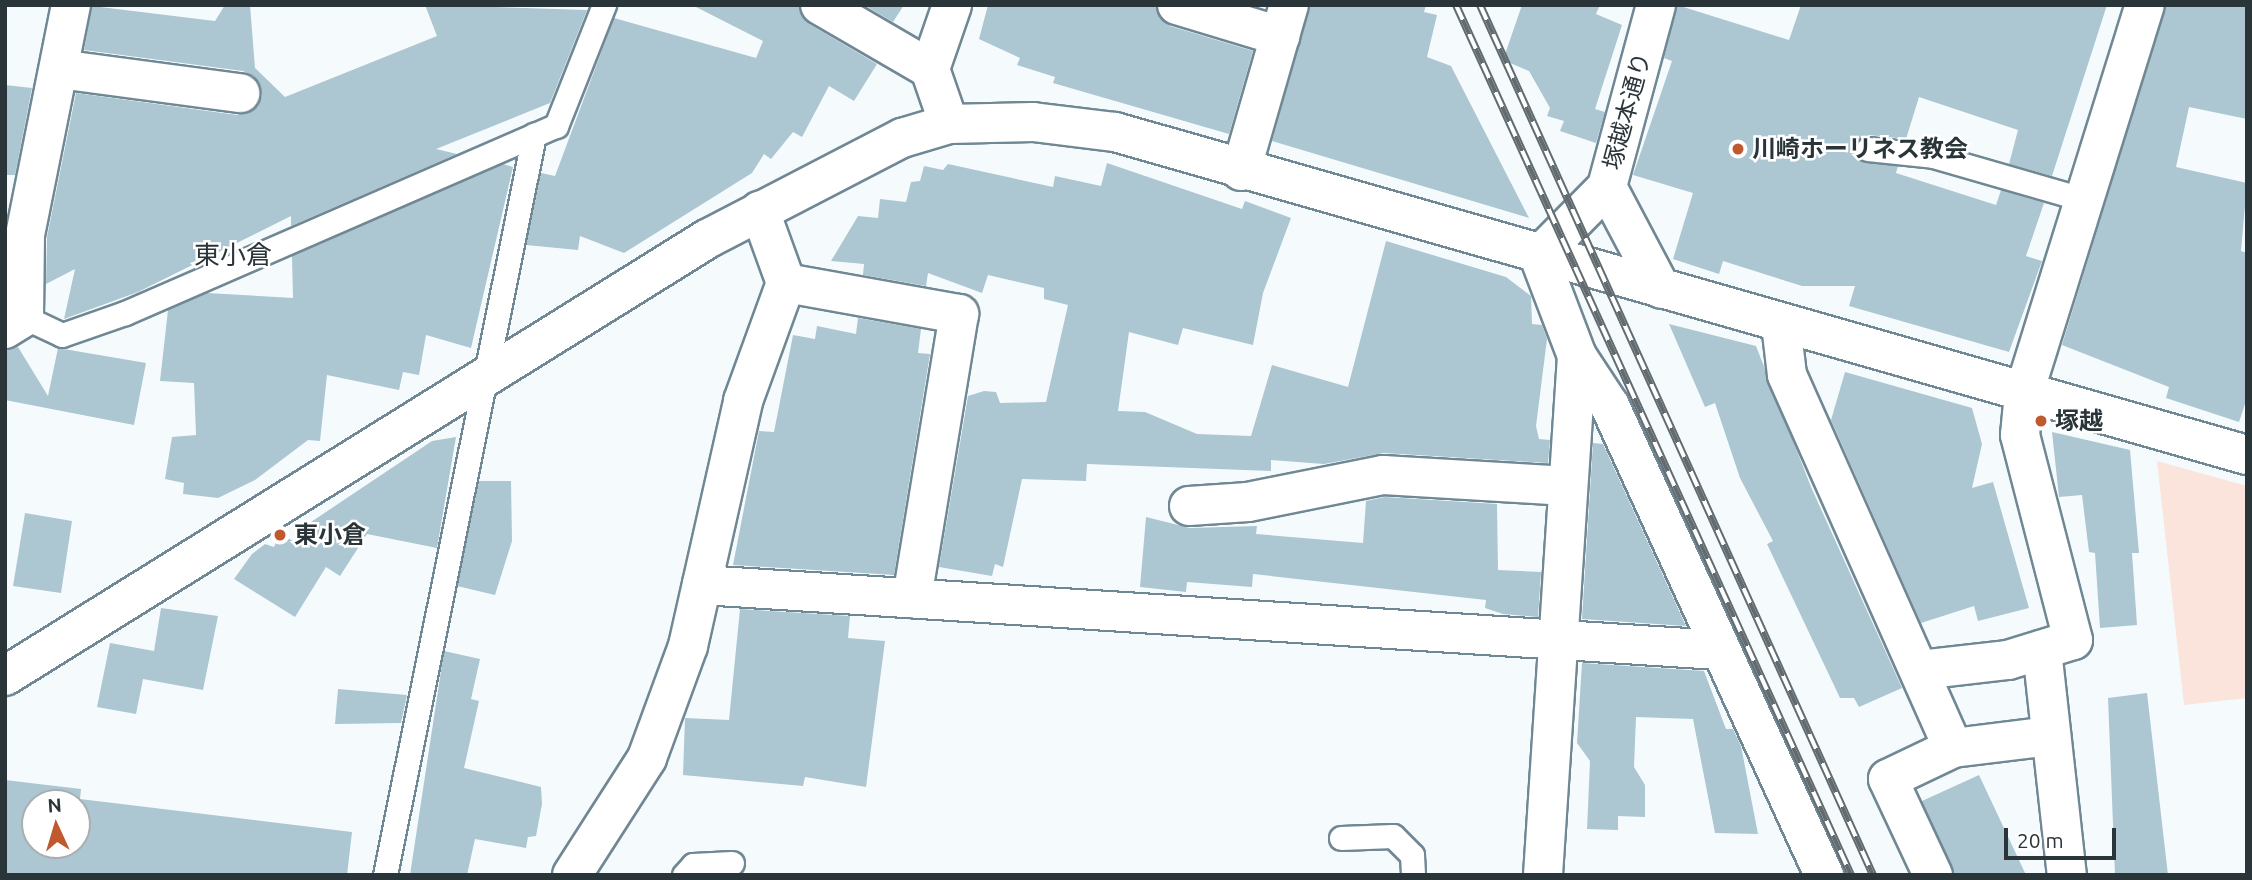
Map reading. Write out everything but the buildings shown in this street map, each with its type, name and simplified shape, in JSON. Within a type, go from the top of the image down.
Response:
[{"type":"street","points":[[15,323],[25,235],[71,5]]},
{"type":"street","points":[[820,5],[930,69]]},
{"type":"street","points":[[949,124],[930,69],[952,5]]},
{"type":"street","points":[[1177,5],[1285,21],[1241,171]]},
{"type":"street","name":"塚越本通り","points":[[1656,5],[1607,187],[1661,289]]},
{"type":"street","points":[[1920,670],[2008,660],[2073,640],[2020,435],[2024,393],[2145,5]]},
{"type":"street","points":[[59,69],[240,93]]},
{"type":"street","points":[[5,676],[760,211],[902,138],[949,124],[1079,126],[2247,455]]},
{"type":"street","points":[[1539,256],[1607,187]]},
{"type":"street","points":[[572,875],[647,758],[702,586],[743,401],[786,283],[760,211]]},
{"type":"street","points":[[1539,256],[1577,356],[1610,406],[1717,650],[1824,875]]},
{"type":"street","points":[[786,283],[959,314],[912,598]]},
{"type":"street","points":[[1781,324],[1787,375],[1953,748]]},
{"type":"street","points":[[1543,875],[1577,356]]},
{"type":"street","points":[[1189,506],[1248,502],[1383,475],[1568,486]]},
{"type":"street","points":[[702,586],[1717,650]]},
{"type":"street","points":[[2042,650],[2067,875]]},
{"type":"street","points":[[1933,875],[1888,779],[1953,748],[2051,736]]},
{"type":"lane","points":[[15,323],[62,335],[112,318],[556,126],[604,5]]},
{"type":"lane","points":[[385,875],[481,381],[534,135]]},
{"type":"lane","points":[[1868,149],[1933,156],[2085,200]]},
{"type":"lane","points":[[1341,838],[1393,836],[1412,855],[1413,875]]},
{"type":"lane","points":[[684,875],[693,865],[732,863]]},
{"type":"shaded area","points":[[2157,461],[2247,486],[2247,698],[2184,705]]},
{"type":"railway","points":[[1456,5],[1851,875]]},
{"type":"railway","points":[[1480,5],[1873,875]]},
{"type":"place","name":"川崎ホーリネス教会","points":[[1738,149]]},
{"type":"place","name":"塚越","points":[[2041,421]]},
{"type":"place","name":"東小倉","points":[[280,535]]},
{"type":"district","name":"東小倉","points":[[233,255]]}]
